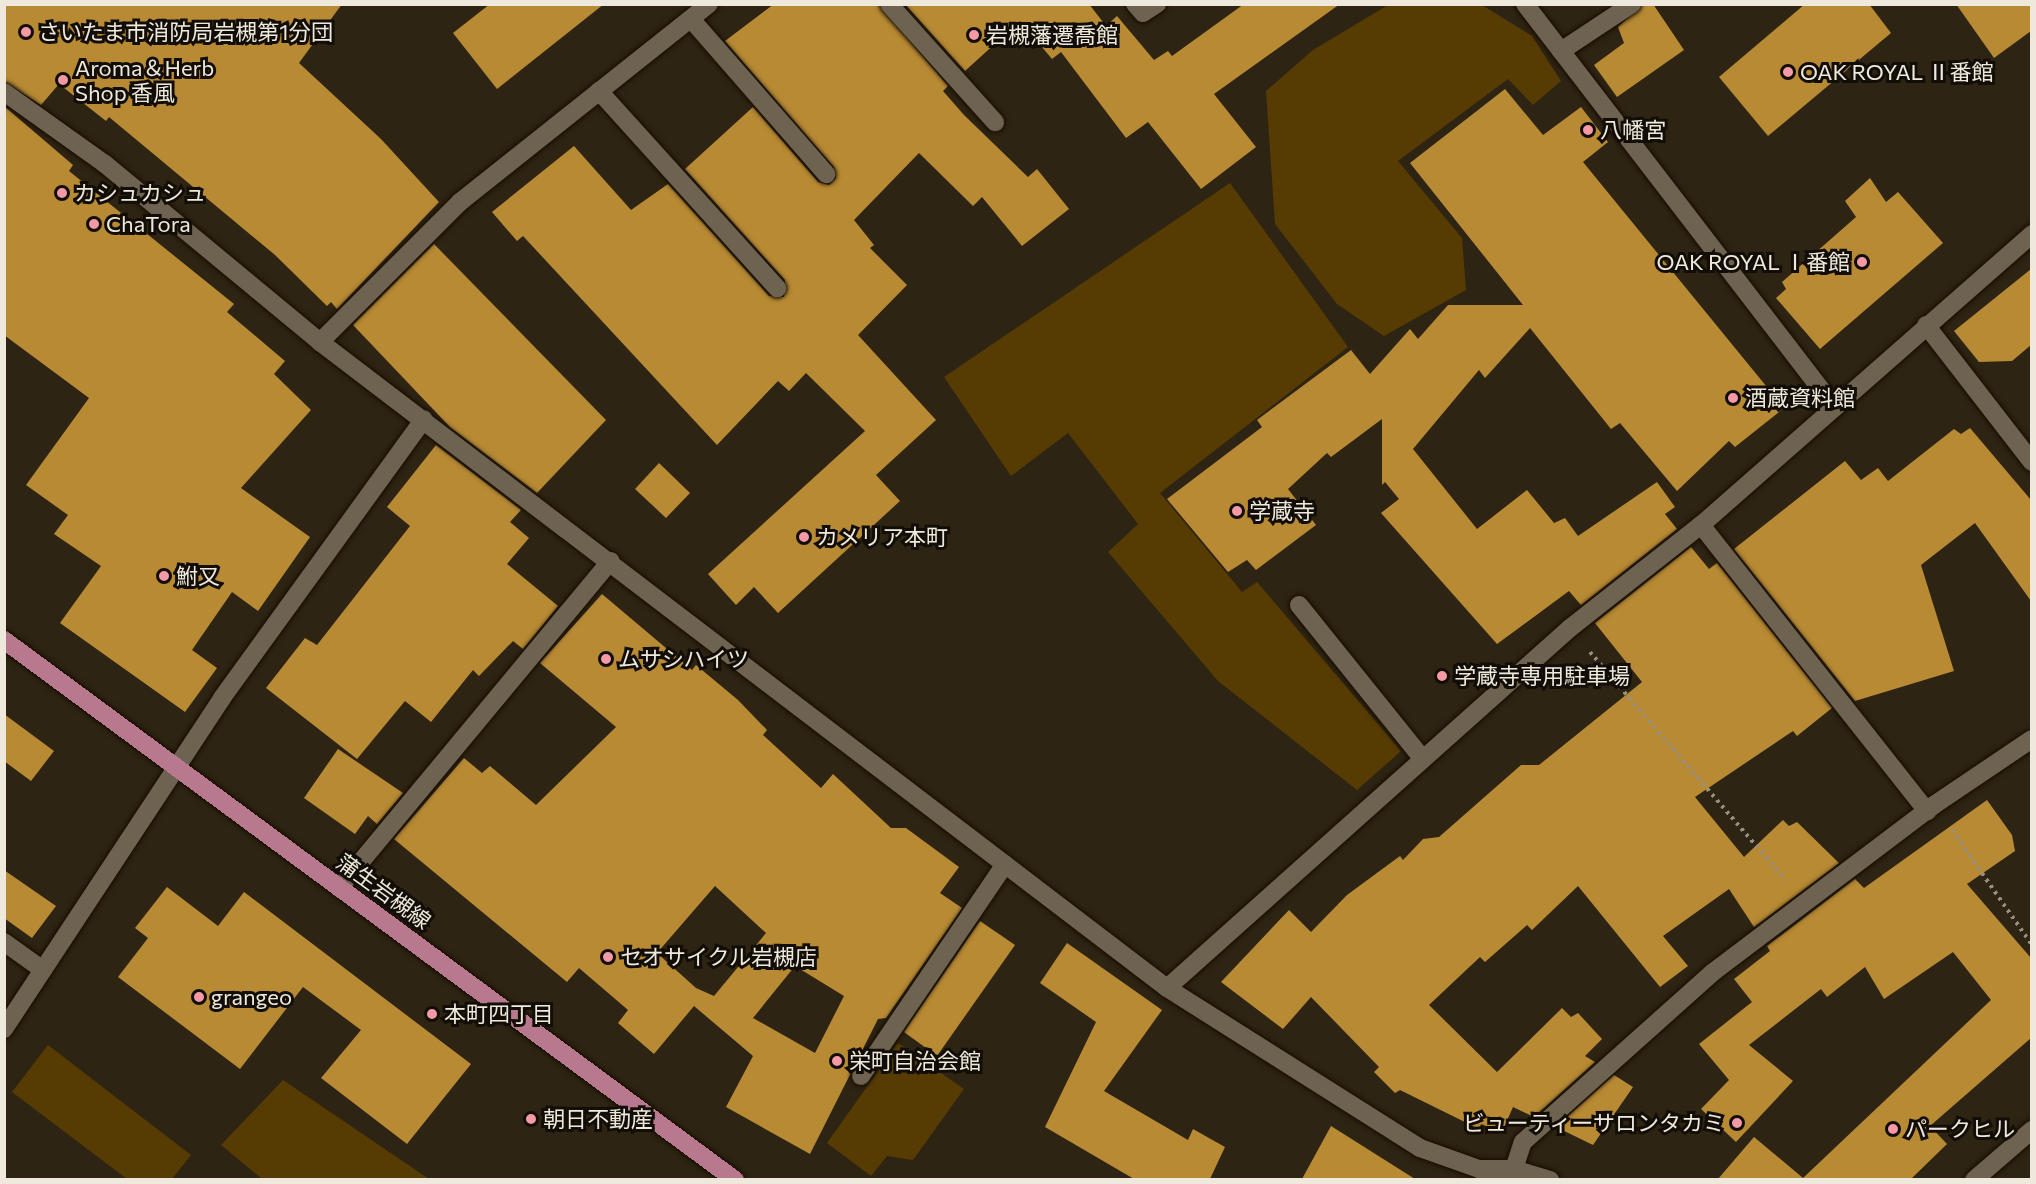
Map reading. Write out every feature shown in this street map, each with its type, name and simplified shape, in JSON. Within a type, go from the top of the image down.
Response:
[{"type":"main road","name":"蒲生岩槻線","points":[[4,640],[735,1179]]},
{"type":"street","points":[[320,342],[460,202],[709,4]]},
{"type":"street","points":[[889,4],[995,122]]},
{"type":"street","points":[[1135,4],[1143,13],[1157,4]]},
{"type":"street","points":[[1525,4],[1833,405]]},
{"type":"street","points":[[1561,51],[1632,4]]},
{"type":"street","points":[[691,19],[826,174]]},
{"type":"street","points":[[599,91],[777,288]]},
{"type":"street","points":[[4,92],[105,164],[320,342],[424,419],[1167,988],[1420,1148],[1477,1174],[1514,1169],[1550,1179]]},
{"type":"street","points":[[1167,988],[1570,628],[1701,525],[1833,405],[2031,234]]},
{"type":"street","points":[[1926,325],[2031,462]]},
{"type":"street","points":[[4,1029],[177,768],[359,503],[424,419]]},
{"type":"street","points":[[1701,525],[1931,808]]},
{"type":"street","points":[[339,888],[610,561]]},
{"type":"street","points":[[1299,605],[1422,758]]},
{"type":"street","points":[[1514,1169],[1523,1142],[1712,973],[1931,808],[2030,742]]},
{"type":"street","points":[[861,1076],[1005,864]]},
{"type":"street","points":[[4,942],[43,970]]},
{"type":"street","points":[[1974,1179],[2031,1130]]},
{"type":"path","points":[[1570,628],[1806,903]]},
{"type":"path","points":[[1931,808],[2031,945]]},
{"type":"shaded area","points":[[1388,5],[1482,5],[1532,36],[1561,81],[1533,105],[1508,79],[1398,161],[1462,238],[1466,290],[1384,336],[1337,304],[1275,224],[1266,91],[1313,50]]},
{"type":"shaded area","points":[[1230,183],[1348,347],[1160,493],[1242,592],[1257,582],[1401,751],[1357,790],[1218,681],[1108,552],[1138,524],[1068,433],[1011,476],[944,377]]},
{"type":"shaded area","points":[[898,1043],[964,1089],[913,1160],[887,1156],[871,1176],[827,1143]]},
{"type":"shaded area","points":[[48,1045],[191,1155],[172,1179],[127,1179],[12,1092]]},
{"type":"shaded area","points":[[283,1080],[429,1179],[262,1179],[221,1145]]},
{"type":"building","points":[[4,4],[342,4],[299,63],[381,139],[439,202],[337,309],[331,302],[327,306],[275,255],[109,117],[106,121],[59,84],[41,105],[4,81]]},
{"type":"building","points":[[490,4],[604,4],[497,89],[453,33]]},
{"type":"building","points":[[774,4],[878,4],[948,86],[943,91],[964,115],[1028,177],[1037,169],[1069,209],[1022,246],[982,197],[973,206],[919,153],[854,220],[874,245],[870,248],[907,285],[858,335],[936,420],[876,475],[900,501],[778,613],[754,587],[736,605],[708,574],[865,431],[806,373],[789,391],[778,381],[717,445],[523,236],[517,241],[492,212],[574,146],[631,210],[668,184],[769,296],[784,297],[785,280],[685,169],[753,107],[818,182],[829,185],[836,178],[834,167],[725,41]]},
{"type":"building","points":[[905,4],[1089,4],[1106,26],[1117,16],[1154,60],[1168,51],[1172,56],[1244,4],[1340,4],[1214,94],[1256,147],[1201,189],[1148,122],[1126,138],[1061,52],[1052,59],[1020,21],[965,71]]},
{"type":"building","points":[[1643,4],[1653,4],[1684,50],[1617,97],[1594,65],[1624,43],[1618,27]]},
{"type":"building","name":"OAK ROYAL Ⅱ番館","points":[[1805,4],[1869,4],[1891,33],[1768,136],[1719,77]]},
{"type":"building","points":[[1956,4],[2031,4],[2031,31],[1994,58]]},
{"type":"building","points":[[1505,89],[1543,135],[1581,107],[1608,142],[1583,162],[1784,408],[1735,447],[1729,441],[1677,491],[1620,423],[1611,429],[1530,328],[1485,378],[1479,370],[1413,449],[1477,529],[1527,490],[1554,523],[1565,518],[1578,536],[1657,482],[1675,507],[1665,514],[1677,529],[1581,605],[1569,591],[1497,644],[1381,513],[1399,499],[1385,482],[1382,485],[1382,419],[1331,457],[1327,453],[1288,489],[1316,525],[1256,570],[1247,560],[1228,572],[1167,499],[1262,427],[1257,420],[1351,350],[1370,374],[1410,329],[1418,339],[1448,305],[1523,305],[1410,163]]},
{"type":"building","points":[[4,106],[73,165],[69,171],[234,304],[227,312],[285,361],[274,374],[311,410],[241,488],[310,537],[258,611],[232,592],[192,650],[217,668],[185,712],[60,623],[101,566],[54,534],[68,515],[26,485],[89,398],[4,335]]},
{"type":"building","name":"OAK ROYAL Ⅰ番館","points":[[1870,178],[1886,202],[1898,192],[1943,243],[1820,349],[1776,298],[1786,289],[1782,282],[1856,217],[1845,201]]},
{"type":"building","points":[[434,244],[606,420],[537,493],[450,427],[353,325]]},
{"type":"building","points":[[2031,269],[2031,345],[2012,361],[1979,362],[1954,331]]},
{"type":"building","points":[[1970,428],[2031,500],[2031,601],[1975,523],[1921,565],[1954,671],[1855,701],[1734,549],[1845,461],[1861,480],[1878,468],[1888,481],[1954,429],[1961,434]]},
{"type":"building","points":[[436,445],[521,510],[510,522],[529,538],[507,564],[558,606],[523,649],[513,641],[479,676],[473,670],[431,722],[405,701],[357,759],[266,688],[305,638],[317,645],[410,526],[387,507]]},
{"type":"building","points":[[659,463],[690,493],[666,518],[635,489]]},
{"type":"building","points":[[1691,547],[1709,569],[1717,563],[1832,708],[1797,736],[1793,731],[1695,797],[1744,857],[1783,820],[1789,826],[1797,822],[1839,863],[1754,927],[1729,889],[1663,936],[1688,966],[1660,987],[1578,886],[1532,930],[1527,925],[1485,962],[1480,957],[1429,1005],[1497,1072],[1562,1008],[1571,1017],[1578,1013],[1602,1039],[1585,1056],[1595,1062],[1534,1117],[1513,1107],[1502,1132],[1481,1124],[1479,1129],[1400,1090],[1395,1093],[1374,1072],[1379,1067],[1311,997],[1283,1029],[1221,982],[1289,910],[1311,932],[1347,895],[1400,856],[1403,860],[1423,839],[1439,837],[1521,765],[1539,765],[1642,682],[1595,623]]},
{"type":"building","points":[[602,594],[692,670],[696,665],[738,700],[767,730],[763,735],[821,788],[833,774],[891,828],[906,828],[959,867],[940,893],[962,908],[886,1018],[878,1019],[810,1154],[726,1107],[753,1056],[694,1006],[654,1054],[618,1023],[628,1010],[579,968],[567,982],[394,839],[464,758],[482,773],[490,766],[536,805],[616,727],[540,663]],"holes":[[[715,886],[766,933],[714,996],[696,988],[657,953]],[[795,966],[844,996],[815,1053],[753,1018]]]},
{"type":"building","points":[[4,714],[54,751],[31,781],[4,761]]},
{"type":"building","points":[[338,749],[403,793],[377,824],[368,816],[355,834],[304,798]]},
{"type":"building","points":[[1987,800],[2012,835],[2015,851],[1967,884],[2031,958],[2031,1038],[1930,1126],[1947,1144],[1911,1179],[1718,1179],[1754,1137],[1803,1178],[1991,1000],[1953,952],[1884,999],[1865,967],[1827,997],[1821,989],[1749,1045],[1793,1081],[1736,1142],[1701,1109],[1729,1080],[1699,1044],[1752,1002],[1734,979],[1770,951],[1767,946],[1855,879],[1864,888]]},
{"type":"building","points":[[4,870],[56,906],[32,938],[4,918]]},
{"type":"building","points":[[167,887],[218,926],[244,892],[471,1064],[407,1144],[321,1078],[361,1030],[303,987],[240,1069],[118,977],[148,938],[135,928]]},
{"type":"building","points":[[980,921],[1015,945],[937,1056],[904,1032]]},
{"type":"building","points":[[1067,943],[1162,1010],[1104,1091],[1188,1140],[1193,1129],[1225,1147],[1210,1179],[1134,1179],[1045,1127],[1096,1022],[1040,983]]},
{"type":"building","points":[[1614,1075],[1633,1087],[1593,1145],[1556,1127]]},
{"type":"building","points":[[1331,1126],[1415,1179],[1302,1179]]},
{"type":"place","name":"さいたま市消防局岩槻第1分団","points":[[26,32]]},
{"type":"place","name":"岩槻藩遷喬館","points":[[974,35]]},
{"type":"place","name":"OAK ROYAL Ⅱ番館","points":[[1788,72]]},
{"type":"place","name":"Aroma＆Herb Shop 香風","points":[[63,80]]},
{"type":"place","name":"八幡宮","points":[[1588,130]]},
{"type":"place","name":"カシュカシュ","points":[[62,193]]},
{"type":"place","name":"ChaTora","points":[[94,224]]},
{"type":"place","name":"OAK ROYAL Ⅰ番館","points":[[1862,262]]},
{"type":"place","name":"酒蔵資料館","points":[[1733,398]]},
{"type":"place","name":"学蔵寺","points":[[1237,511]]},
{"type":"place","name":"カメリア本町","points":[[804,537]]},
{"type":"place","name":"鮒又","points":[[164,576]]},
{"type":"place","name":"ムサシハイツ","points":[[606,659]]},
{"type":"place","name":"学蔵寺専用駐車場","points":[[1442,676]]},
{"type":"place","name":"セオサイクル岩槻店","points":[[608,957]]},
{"type":"place","name":"grangeo","points":[[199,997]]},
{"type":"place","name":"本町四丁目","points":[[432,1014]]},
{"type":"place","name":"栄町自治会館","points":[[837,1061]]},
{"type":"place","name":"朝日不動産","points":[[531,1119]]},
{"type":"place","name":"ビューティーサロンタカミ","points":[[1737,1123]]},
{"type":"place","name":"パークヒル","points":[[1893,1129]]}]
